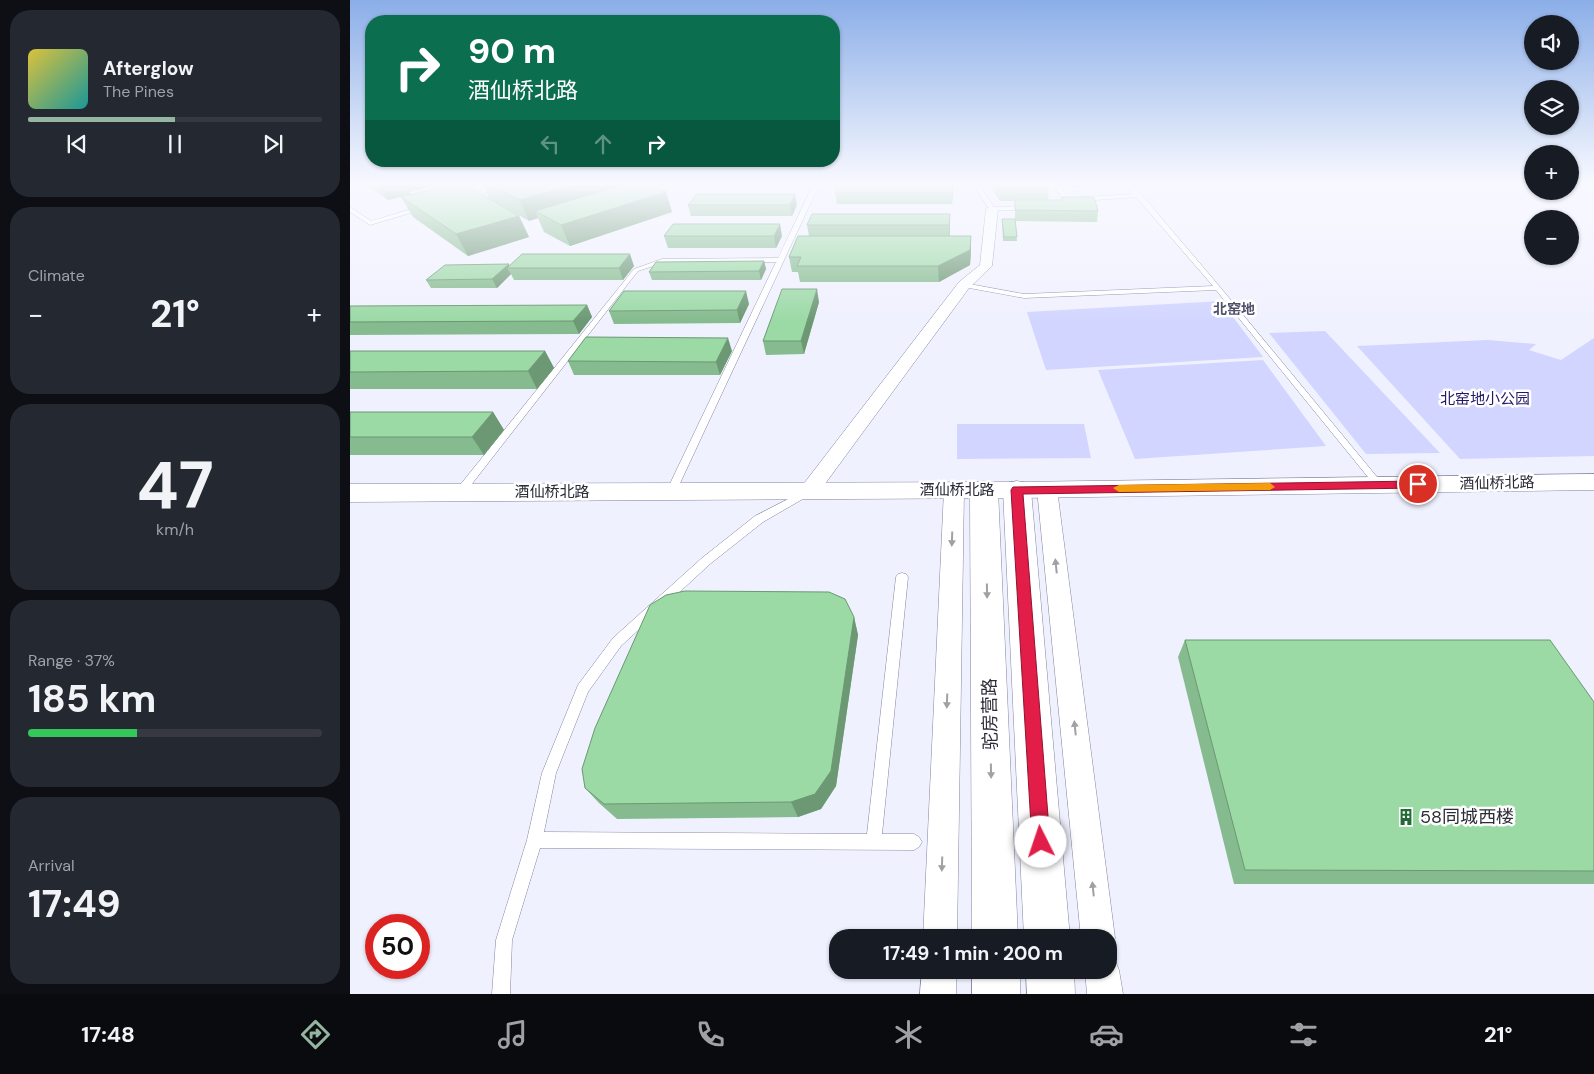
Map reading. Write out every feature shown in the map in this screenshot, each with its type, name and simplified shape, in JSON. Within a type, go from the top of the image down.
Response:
[{"type":"main road","name":"驼房营路","points":[[995,929],[1000,490]]},
{"type":"main road","points":[[1000,490],[1047,929]]},
{"type":"main road","points":[[996,979],[996,994]]},
{"type":"main road","points":[[1050,979],[1051,994]]},
{"type":"street","points":[[809,491],[964,285],[986,266],[990,229]]},
{"type":"street","name":"酒仙桥北路","points":[[350,493],[1000,490],[1594,482]]},
{"type":"street","points":[[941,929],[1000,490]]},
{"type":"street","points":[[1000,490],[1096,929]]},
{"type":"street","points":[[938,994],[939,979]]},
{"type":"street","points":[[1103,979],[1105,994]]},
{"type":"lane","points":[[671,492],[795,229]]},
{"type":"lane","points":[[1168,229],[1379,485]]},
{"type":"lane","points":[[460,492],[636,270],[662,260],[781,260]]},
{"type":"lane","points":[[964,285],[1024,296],[1218,288]]},
{"type":"lane","points":[[501,994],[504,940],[535,840],[549,773],[583,689],[617,642],[706,562],[759,519],[809,491]]},
{"type":"lane","points":[[874,842],[902,577]]},
{"type":"lane","points":[[535,840],[914,842]]},
{"type":"green space","points":[[1221,301],[1263,357],[1046,370],[1027,312]]},
{"type":"green space","points":[[1325,331],[1440,453],[1366,454],[1269,333]]},
{"type":"green space","name":"北窑地小公园","points":[[1594,338],[1594,456],[1460,459],[1357,346],[1488,340],[1536,344],[1529,350],[1561,360]]},
{"type":"green space","points":[[1263,360],[1326,446],[1135,459],[1098,370]]},
{"type":"green space","points":[[957,424],[1084,424],[1091,458],[957,459]]},
{"type":"building","points":[[449,229],[472,229],[456,234]]},
{"type":"building","points":[[669,229],[777,229],[774,236],[664,236]]},
{"type":"building","points":[[1003,229],[1016,229],[1017,237],[1004,237]]},
{"type":"building","points":[[798,236],[971,236],[970,250],[938,266],[797,266],[801,257],[789,257]]},
{"type":"building","points":[[522,254],[630,254],[619,268],[507,268]]},
{"type":"building","points":[[764,261],[759,271],[649,272],[656,262]]},
{"type":"building","points":[[509,264],[492,279],[426,280],[445,265]]},
{"type":"building","points":[[782,289],[817,289],[801,341],[763,341]]},
{"type":"building","points":[[624,291],[746,291],[737,310],[609,311]]},
{"type":"building","points":[[587,305],[573,321],[350,322],[350,306]]},
{"type":"building","points":[[586,337],[728,338],[716,362],[568,361]]},
{"type":"building","points":[[350,351],[545,351],[528,371],[350,372]]},
{"type":"building","points":[[350,412],[493,412],[472,437],[350,437]]},
{"type":"building","points":[[685,591],[829,592],[845,599],[854,617],[831,771],[815,794],[791,802],[604,804],[585,788],[582,769],[595,728],[650,605],[666,595]]},
{"type":"building","name":"58同城西楼","points":[[1185,640],[1550,640],[1594,702],[1594,871],[1245,870]]},
{"type":"slow traffic","points":[[1119,488],[1270,487]]},
{"type":"place","name":"58同城西楼","points":[[1406,817]]},
{"type":"district","name":"北窑地","points":[[1234,309]]},
{"type":"route","points":[[1041,842],[1017,490],[1418,484]]}]
